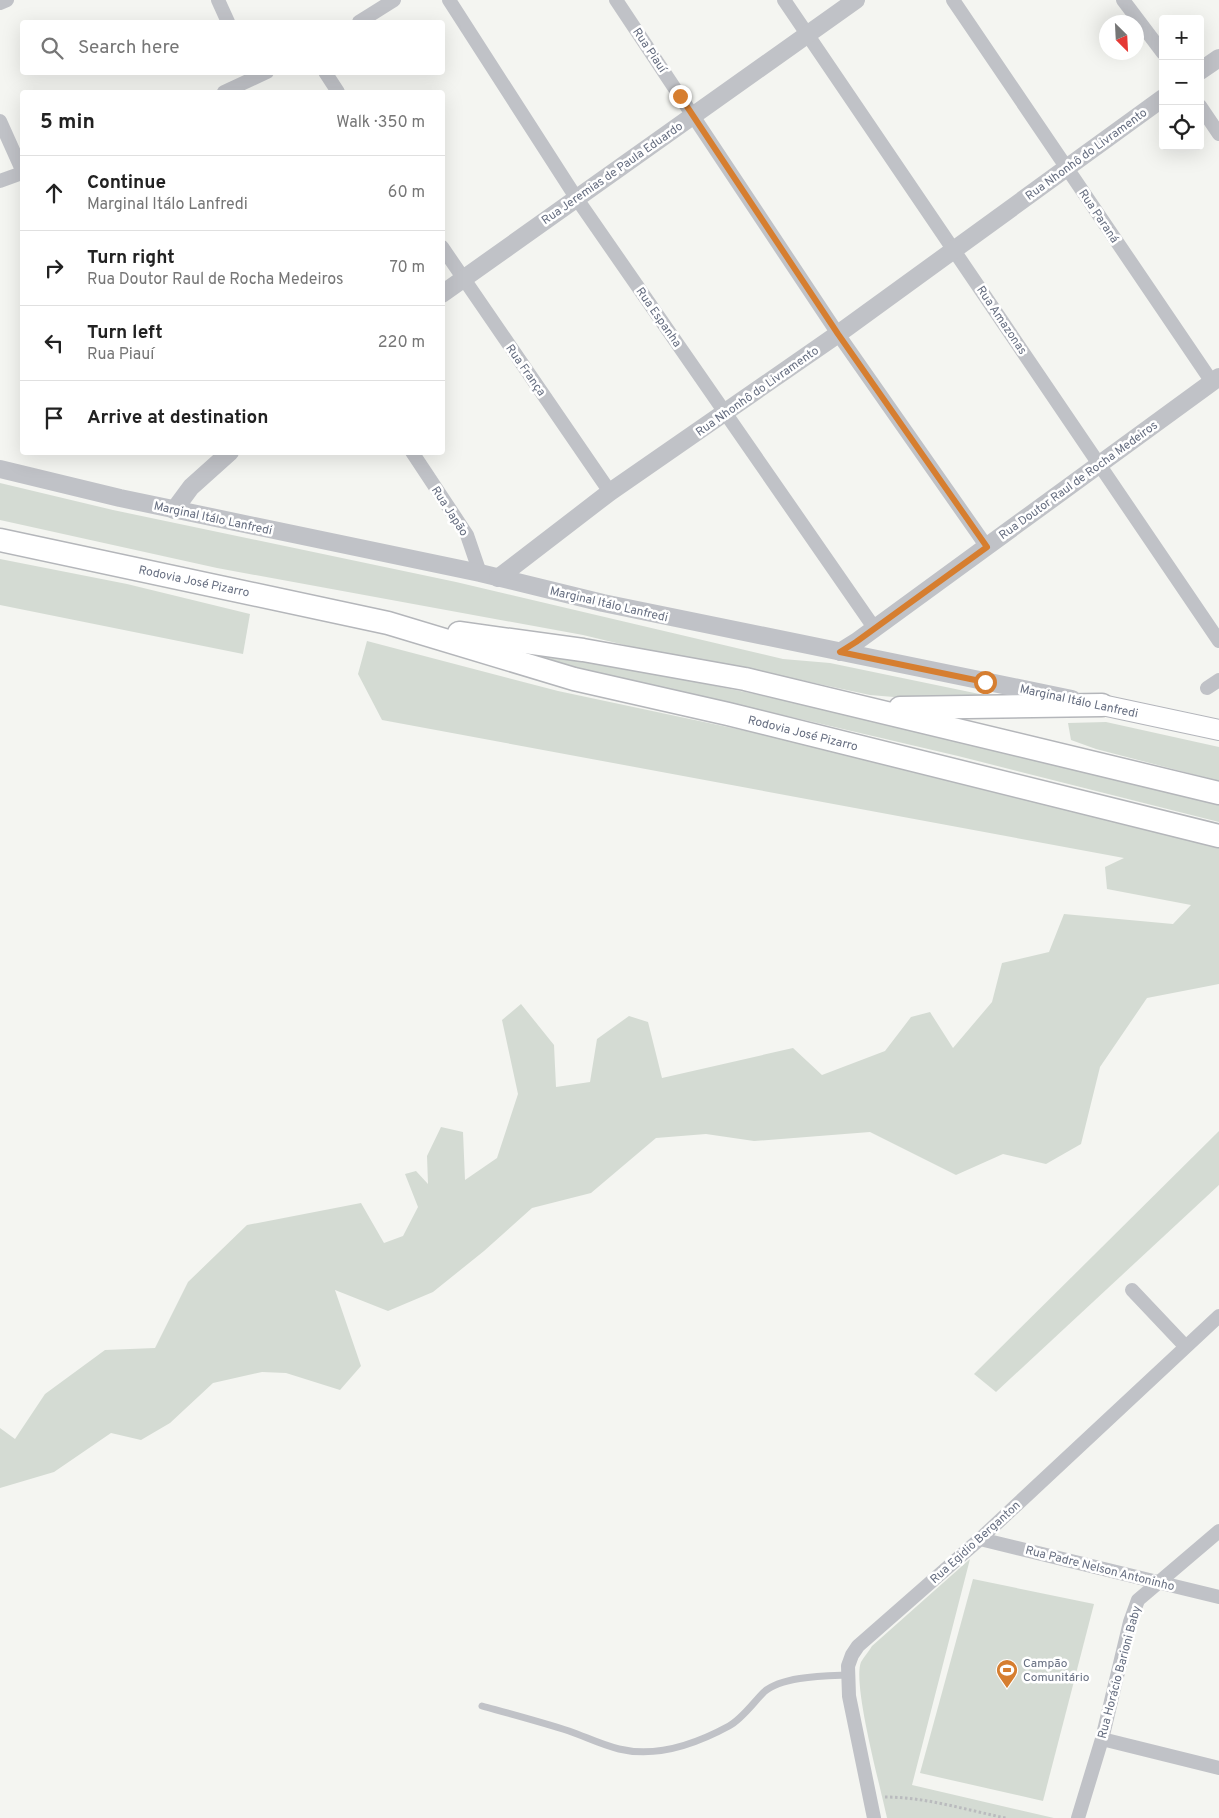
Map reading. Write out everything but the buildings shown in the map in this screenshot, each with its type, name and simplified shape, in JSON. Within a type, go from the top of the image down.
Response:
[{"type":"main road","name":"Rodovia José Pizarro","points":[[0,540],[388,624],[574,679],[728,714],[1219,836]]},
{"type":"main road","name":"Rodovia José Pizarro","points":[[388,624],[583,650],[746,679],[1219,793]]},
{"type":"main road","points":[[865,709],[1102,705]]},
{"type":"main road","name":"Marginal Itálo Lanfredi","points":[[1102,705],[1219,730]]},
{"type":"street","points":[[0,3],[7,0]]},
{"type":"street","points":[[218,0],[227,20]]},
{"type":"street","points":[[361,20],[394,0]]},
{"type":"street","name":"Rua Espanha","points":[[449,0],[577,199],[874,629]]},
{"type":"street","name":"Rua Piauí","points":[[616,0],[838,334],[987,547]]},
{"type":"street","name":"Rua Amazonas","points":[[784,0],[1219,641]]},
{"type":"street","name":"Rua Jeremias de Paula Eduardo","points":[[445,292],[856,0]]},
{"type":"street","name":"Rua Paraná","points":[[953,0],[1066,168],[1216,379]]},
{"type":"street","points":[[1123,0],[1159,48]]},
{"type":"street","points":[[1204,68],[1219,58]]},
{"type":"street","points":[[327,75],[337,90]]},
{"type":"street","points":[[227,90],[251,76]]},
{"type":"street","name":"Rua Nhonhô do Livramento","points":[[498,578],[610,492],[838,334],[1159,101]]},
{"type":"street","points":[[1204,112],[1219,134]]},
{"type":"street","points":[[0,120],[20,166]]},
{"type":"street","points":[[0,181],[20,172]]},
{"type":"street","name":"Rua França","points":[[445,252],[610,492]]},
{"type":"street","name":"Rua Doutor Raul de Rocha Medeiros","points":[[840,652],[1216,379]]},
{"type":"street","points":[[174,510],[190,487],[227,455]]},
{"type":"street","name":"Rua Japão","points":[[414,455],[467,535],[480,574]]},
{"type":"street","name":"Marginal Itálo Lanfredi","points":[[0,469],[174,510],[480,574],[603,603],[1102,705]]},
{"type":"street","points":[[1208,688],[1219,680]]},
{"type":"street","points":[[1132,1290],[1185,1346]]},
{"type":"street","name":"Rua Egidio Berganton","points":[[874,1818],[849,1696],[848,1666],[858,1646],[980,1539],[1219,1316]]},
{"type":"street","name":"Rua Horácio Barioni Baby","points":[[1078,1818],[1102,1739],[1130,1622],[1138,1600],[1219,1531]]},
{"type":"street","name":"Rua Padre Nelson Antoninho","points":[[980,1539],[1219,1597]]},
{"type":"street","points":[[1102,1739],[1219,1768]]},
{"type":"lane","points":[[482,1706],[572,1732],[598,1743],[622,1750],[648,1752],[674,1748],[693,1742],[731,1725],[766,1690],[786,1682],[823,1676],[848,1675]]},
{"type":"path","points":[[869,1797],[907,1797],[929,1800],[1006,1818]]},
{"type":"shaded area","points":[[0,483],[113,510],[456,582],[783,659],[830,663],[1018,702],[965,703],[870,695],[744,668],[662,654],[583,635],[217,568],[0,520]]},
{"type":"shaded area","points":[[0,559],[127,584],[250,614],[243,654],[0,605]]},
{"type":"shaded area","points":[[367,641],[558,691],[812,745],[1219,845],[1219,984],[1147,998],[1100,1067],[1081,1144],[1046,1164],[1003,1154],[956,1175],[870,1132],[754,1141],[706,1134],[656,1138],[591,1193],[532,1208],[484,1251],[433,1292],[388,1311],[335,1290],[361,1366],[340,1390],[286,1373],[262,1372],[213,1383],[170,1423],[141,1440],[111,1433],[54,1472],[0,1488],[0,1428],[15,1439],[45,1394],[105,1350],[155,1348],[188,1282],[247,1225],[361,1203],[384,1243],[403,1236],[418,1207],[405,1174],[416,1171],[428,1184],[427,1156],[441,1127],[463,1132],[465,1180],[497,1158],[518,1094],[502,1020],[521,1004],[554,1045],[556,1087],[590,1082],[597,1039],[629,1016],[648,1022],[662,1078],[793,1048],[822,1075],[885,1051],[911,1017],[930,1012],[953,1048],[992,1002],[1002,963],[1049,952],[1064,914],[1173,924],[1191,905],[1107,889],[1105,867],[1124,858],[382,720],[358,674]]},
{"type":"shaded area","points":[[514,651],[584,659],[934,733],[1219,805],[1219,822],[958,756],[796,718],[635,685]]},
{"type":"shaded area","points":[[1106,722],[1219,747],[1219,781],[1096,749],[1071,740],[1068,723]]},
{"type":"shaded area","points":[[1219,1131],[1219,1185],[996,1392],[974,1374]]},
{"type":"shaded area","points":[[970,1559],[912,1785],[1054,1818],[887,1818],[860,1692],[859,1674],[861,1662],[872,1646]]},
{"type":"shaded area","name":"Campão Comunitário","points":[[973,1579],[1094,1604],[1043,1801],[920,1773]]},
{"type":"place","name":"Campão Comunitário","points":[[1007,1689]]},
{"type":"route","points":[[680,96],[838,334],[987,547],[840,652],[985,682]]}]
